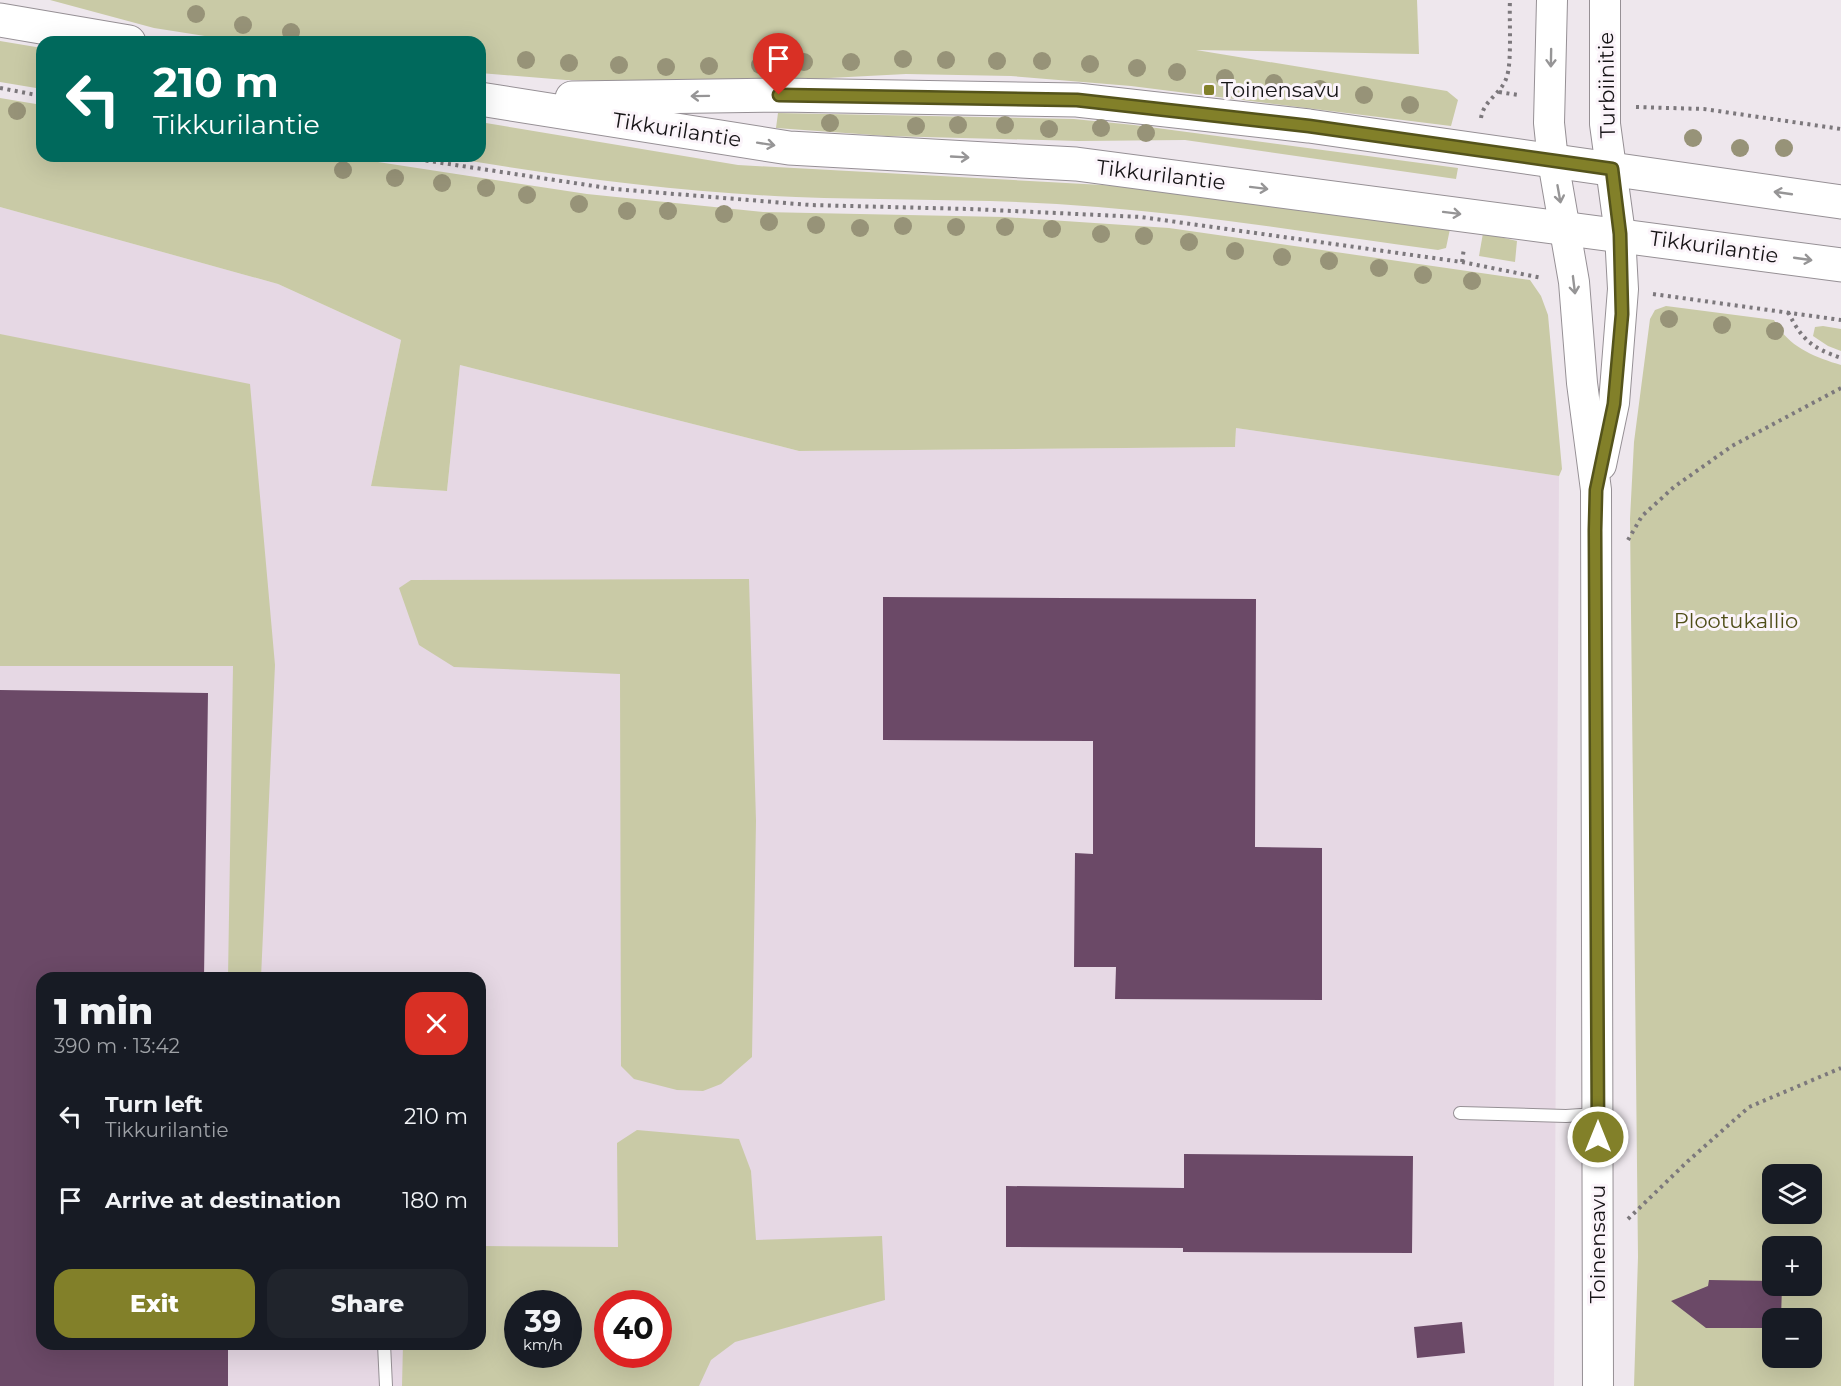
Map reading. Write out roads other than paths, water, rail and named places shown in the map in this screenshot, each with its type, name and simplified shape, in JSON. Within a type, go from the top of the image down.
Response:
[{"type":"main road","points":[[0,20],[94,36]]},
{"type":"main road","name":"Tikkurilantie","points":[[486,99],[779,95],[1077,100],[1309,126],[1841,202]]},
{"type":"main road","name":"Tikkurilantie","points":[[486,100],[789,148],[1076,164],[1620,234],[1841,265]]},
{"type":"street","points":[[1552,0],[1550,100],[1553,161]]},
{"type":"street","name":"Turbiinitie","points":[[1605,0],[1605,124],[1612,169]]},
{"type":"street","name":"Toinensavu","points":[[1553,161],[1574,282],[1582,383],[1596,490],[1598,1386]]},
{"type":"street","name":"Toinensavu","points":[[1596,490],[1614,404],[1622,314],[1620,234],[1612,169]]},
{"type":"lane","points":[[1460,1113],[1566,1116],[1598,1114]]},
{"type":"lane","points":[[384,1350],[386,1386]]},
{"type":"place","name":"Toinensavu","points":[[1209,90]]},
{"type":"park label","name":"Plootukallio","points":[[1736,621]]}]
